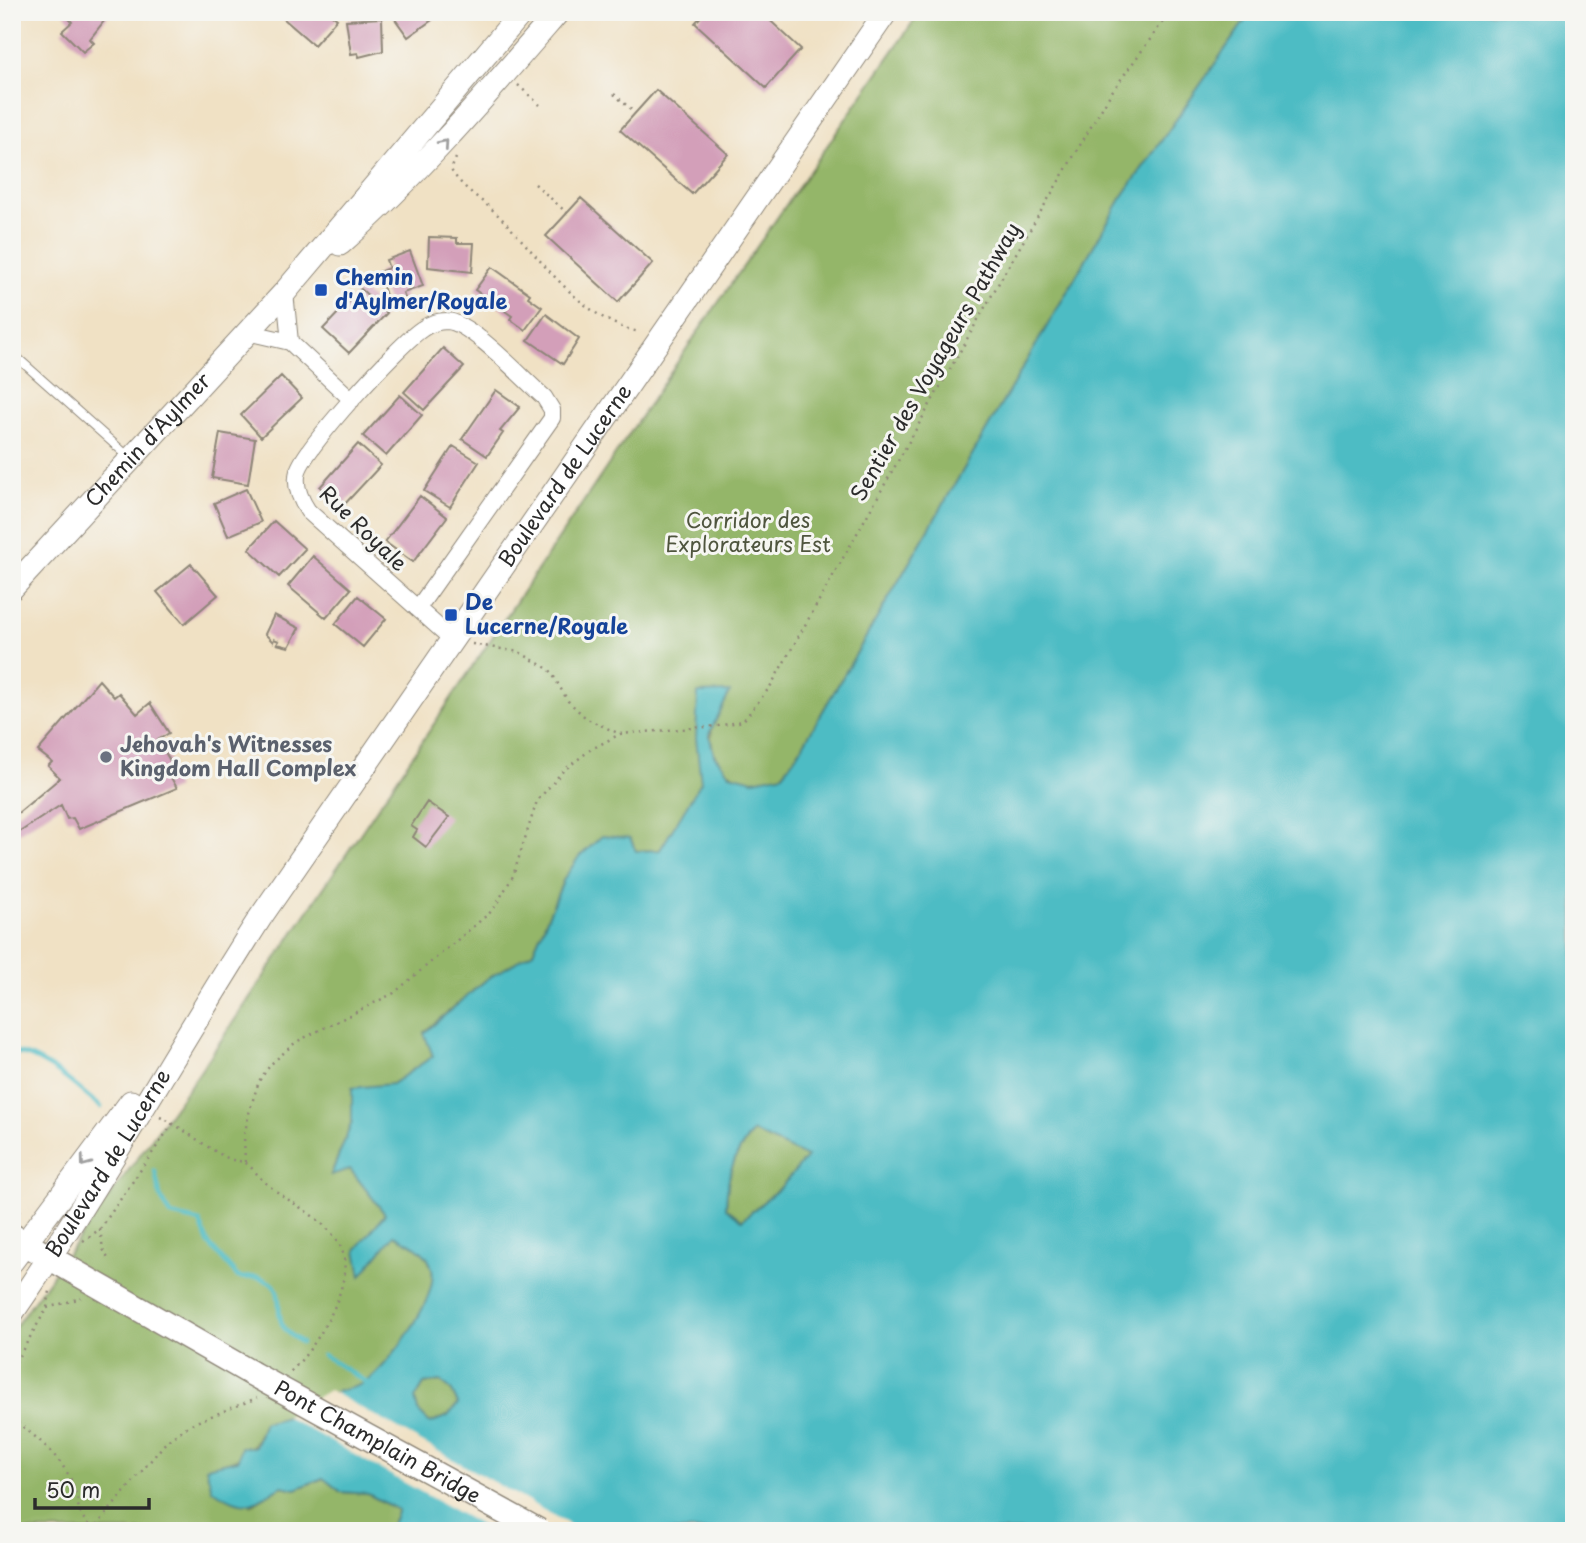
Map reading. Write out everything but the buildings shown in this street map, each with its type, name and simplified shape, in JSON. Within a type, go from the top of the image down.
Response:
[{"type":"main road","name":"Pont Champlain Bridge","points":[[16,1246],[49,1257],[251,1373],[539,1531]]},
{"type":"street","points":[[471,70],[508,12]]},
{"type":"street","name":"Chemin d'Aylmer","points":[[12,588],[285,292],[522,12]]},
{"type":"street","name":"Chemin d'Aylmer","points":[[285,292],[397,194],[558,12]]},
{"type":"street","name":"Boulevard de Lucerne","points":[[12,1313],[42,1284],[49,1257],[260,918],[454,641],[886,12]]},
{"type":"street","points":[[285,292],[290,342]]},
{"type":"street","name":"Rue Royale","points":[[418,608],[552,418],[552,410],[544,397],[465,327],[446,321],[434,323],[414,335],[352,400],[304,458],[296,480],[298,491],[308,511],[454,641]]},
{"type":"street","points":[[247,332],[290,342],[352,400]]},
{"type":"street","name":"Boulevard de Lucerne","points":[[16,1246],[42,1220],[201,1010]]},
{"type":"street","points":[[42,1220],[49,1257]]},
{"type":"street","points":[[16,1246],[42,1284]]},
{"type":"lane","points":[[12,353],[131,459]]},
{"type":"path","name":"Sentier des Voyageurs Pathway","points":[[141,1109],[173,1123],[232,1160],[245,1162],[244,1136],[250,1109],[259,1081],[271,1063],[296,1042],[394,993],[493,910],[513,877],[537,802],[563,771],[590,750],[620,734],[718,726],[743,721],[770,687],[1040,212],[1111,93],[1170,12]]},
{"type":"path","points":[[513,93],[526,75]]},
{"type":"path","points":[[518,86],[540,106]]},
{"type":"path","points":[[614,94],[635,113]]},
{"type":"path","points":[[457,156],[452,170],[459,182],[503,220],[534,258],[615,326],[644,333],[660,342]]},
{"type":"path","points":[[535,184],[567,214]]},
{"type":"path","points":[[454,641],[519,652],[550,670],[568,701],[587,719],[620,734]]},
{"type":"path","points":[[83,1241],[100,1229],[173,1123]]},
{"type":"path","points":[[100,1229],[103,1249],[110,1262]]},
{"type":"path","points":[[12,1368],[47,1308],[42,1284]]},
{"type":"path","points":[[47,1308],[106,1291]]},
{"type":"path","points":[[12,1419],[63,1466],[74,1486],[78,1514],[93,1530]]},
{"type":"green space","name":"Corridor des Explorateurs Est","points":[[920,12],[1251,12],[1121,199],[802,747],[782,775],[754,780],[743,779],[725,769],[711,742],[714,721],[696,738],[702,782],[660,850],[636,851],[564,879],[533,952],[487,979],[424,1032],[433,1056],[392,1084],[355,1102],[352,1122],[331,1174],[350,1169],[385,1214],[357,1250],[361,1275],[394,1234],[417,1247],[430,1262],[432,1281],[428,1296],[421,1313],[400,1346],[367,1381],[321,1397],[288,1416],[264,1422],[255,1443],[244,1455],[207,1467],[251,1505],[282,1486],[296,1489],[324,1478],[341,1492],[368,1494],[398,1510],[389,1531],[12,1531],[12,1331],[197,1076],[693,339]]},
{"type":"green space","points":[[753,1132],[808,1157],[781,1187],[742,1220],[726,1208],[728,1186],[735,1158]]},
{"type":"green space","points":[[440,1381],[452,1391],[458,1404],[448,1416],[430,1423],[418,1411],[415,1399],[424,1384]]},
{"type":"water","points":[[1251,12],[1574,12],[1574,1531],[389,1531],[398,1510],[368,1494],[341,1492],[323,1478],[296,1489],[282,1486],[248,1503],[233,1501],[212,1490],[206,1467],[238,1460],[241,1447],[255,1447],[264,1422],[288,1416],[321,1397],[362,1384],[377,1373],[410,1330],[428,1297],[432,1282],[430,1262],[417,1248],[394,1235],[361,1276],[356,1250],[385,1214],[350,1169],[331,1175],[352,1122],[352,1088],[392,1084],[433,1056],[424,1033],[487,979],[533,952],[564,879],[578,858],[602,836],[630,838],[636,851],[660,850],[701,782],[696,738],[698,693],[730,692],[709,734],[714,755],[730,774],[754,780],[783,774],[802,747],[1121,199]],"holes":[[[753,1132],[807,1157],[781,1187],[742,1220],[726,1208],[728,1186],[735,1158]],[[440,1381],[452,1391],[458,1404],[448,1416],[430,1423],[418,1411],[415,1399],[424,1384]]]},
{"type":"pier","points":[[329,1390],[581,1531],[491,1531],[285,1416]]},
{"type":"waterway","points":[[12,1052],[37,1059],[101,1107]]},
{"type":"waterway","points":[[155,1171],[160,1196],[171,1215],[200,1222],[208,1243],[238,1277],[260,1278],[274,1286],[282,1324],[301,1343]]},
{"type":"waterway","points":[[323,1355],[366,1382]]},
{"type":"place","name":"Chemin d'Aylmer/Royale","points":[[321,290]]},
{"type":"place","name":"De Lucerne/Royale","points":[[451,615]]},
{"type":"place","name":"Jehovah's Witnesses Kingdom Hall Complex","points":[[106,757]]}]
